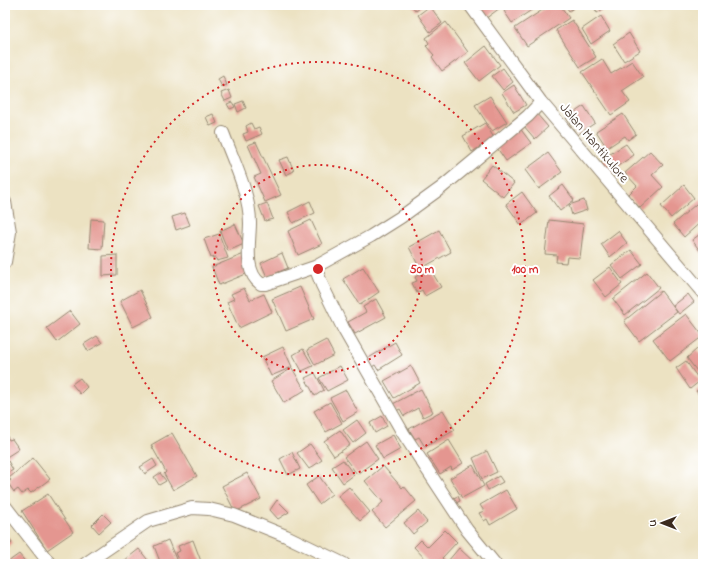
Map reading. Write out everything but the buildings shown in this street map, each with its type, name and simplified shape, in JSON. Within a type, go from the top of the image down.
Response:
[{"type":"street","name":"Jalan Mantikulore","points":[[470,5],[542,102],[703,293]]},
{"type":"street","points":[[222,133],[243,186],[249,207],[249,260],[257,281],[261,284],[265,284],[315,267],[371,236],[401,217],[441,188],[528,116],[542,102]]},
{"type":"street","points":[[5,202],[10,232],[5,262]]},
{"type":"street","points":[[315,267],[343,328],[403,433],[467,530],[495,564]]},
{"type":"street","points":[[5,506],[50,564]]},
{"type":"street","points":[[85,564],[148,521],[192,508],[209,509],[234,515],[286,536],[344,564]]}]
